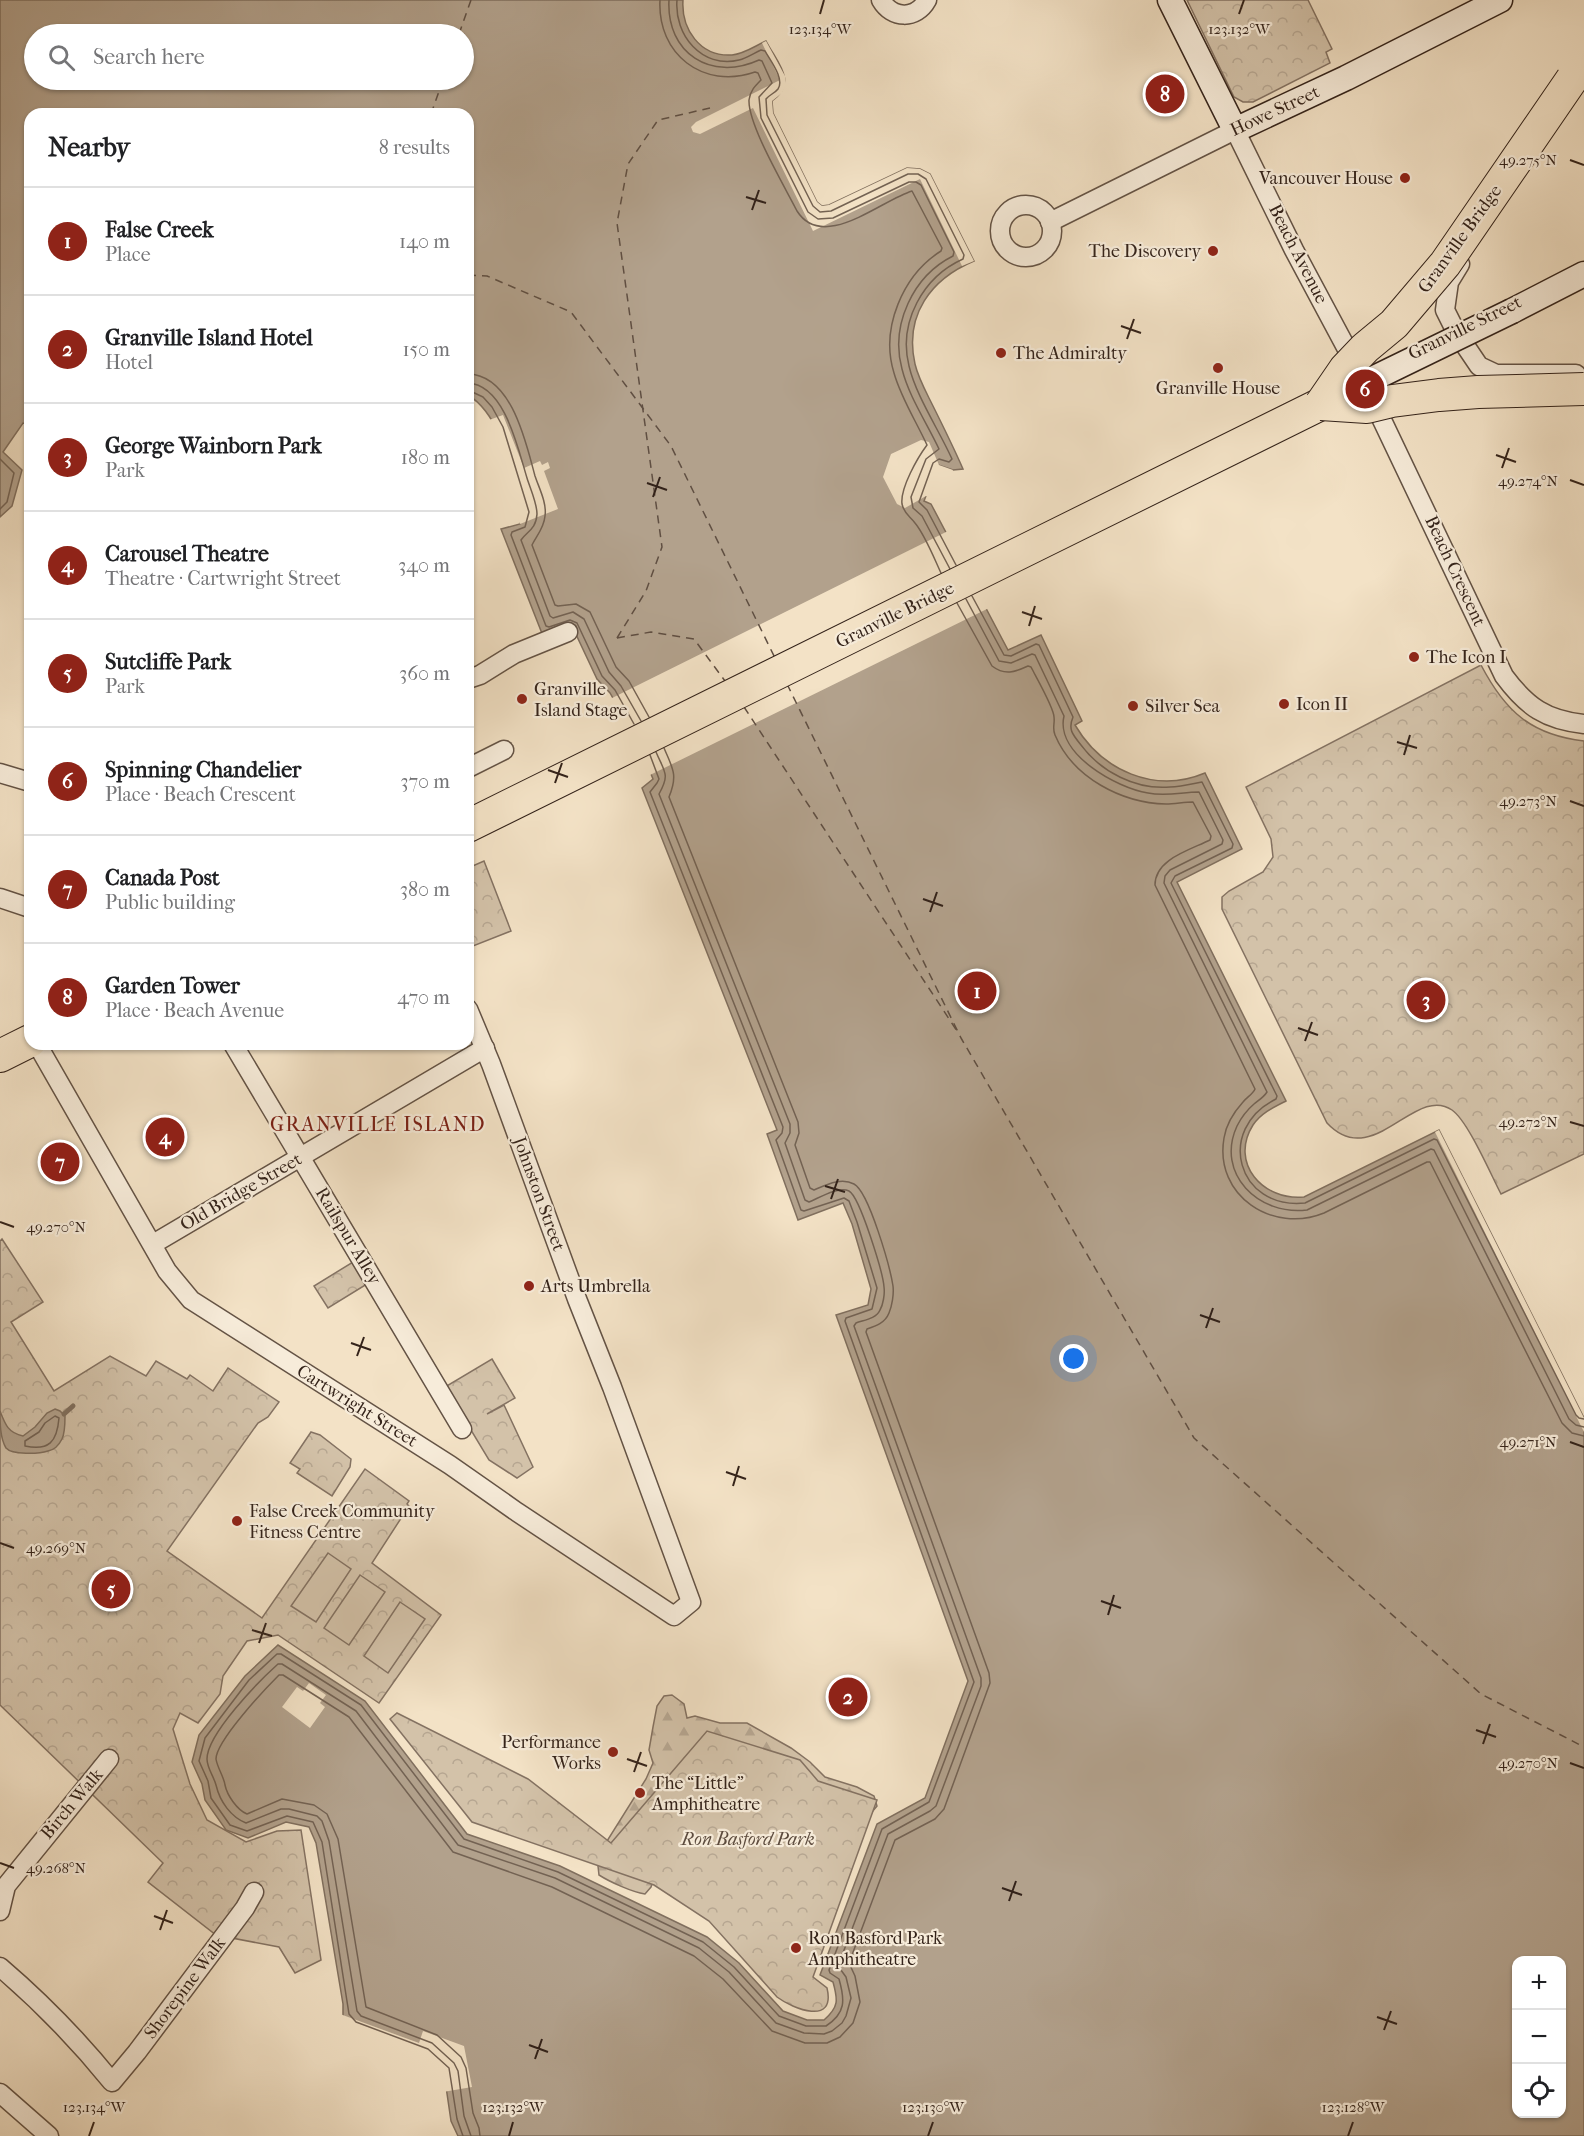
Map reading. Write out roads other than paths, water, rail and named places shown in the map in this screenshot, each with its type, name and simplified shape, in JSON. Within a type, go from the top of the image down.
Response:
[{"type":"highway","name":"Granville Bridge","points":[[474,823],[1321,404],[1345,369],[1365,348],[1394,324],[1445,264],[1584,62]]},
{"type":"highway","points":[[1321,404],[1367,407],[1392,401],[1439,395],[1489,391],[1584,389]]},
{"type":"street","points":[[880,0],[892,12],[908,15],[921,9],[927,0]]},
{"type":"street","name":"Beach Avenue","points":[[1170,0],[1294,250],[1363,378]]},
{"type":"street","name":"Howe Street","points":[[1050,222],[1346,78],[1500,0]]},
{"type":"street","points":[[1584,78],[1449,282],[1445,310],[1456,332],[1479,366],[1497,374],[1584,374]]},
{"type":"street","name":"Granville Street","points":[[1151,482],[1584,268]]},
{"type":"street","name":"Granville Bridge","points":[[1321,404],[1584,274]]},
{"type":"street","name":"Beach Crescent","points":[[1363,378],[1504,676],[1523,700],[1548,716],[1584,724]]},
{"type":"street","points":[[474,678],[514,654],[568,632]]},
{"type":"street","points":[[474,765],[504,750]]},
{"type":"street","points":[[0,773],[24,780]]},
{"type":"street","points":[[0,898],[24,906]]},
{"type":"street","name":"Johnston Street","points":[[474,1025],[485,1048],[658,1515]]},
{"type":"street","name":"Old Bridge Street","points":[[153,1244],[485,1048]]},
{"type":"street","name":"Cartwright Street","points":[[27,1050],[153,1244],[167,1271],[191,1300],[450,1465],[674,1616],[691,1602],[658,1515]]},
{"type":"street","name":"Railspur Alley","points":[[237,1050],[462,1429]]},
{"type":"street","name":"Birch Walk","points":[[0,1911],[6,1886],[109,1759]]},
{"type":"street","name":"Shorepine Walk","points":[[0,1967],[38,2000],[83,2046],[112,2082],[245,1908],[254,1892]]},
{"type":"street","points":[[0,2093],[49,2136]]},
{"type":"water","points":[[0,0],[683,0],[683,11],[689,31],[702,46],[711,51],[732,55],[766,41],[780,65],[785,80],[780,94],[772,101],[773,113],[817,202],[822,206],[829,205],[907,168],[920,169],[930,174],[974,261],[945,278],[924,301],[917,315],[913,346],[915,364],[963,469],[953,470],[938,465],[924,501],[931,504],[1008,650],[1041,635],[1082,721],[1075,725],[1100,755],[1131,774],[1149,779],[1167,781],[1186,779],[1205,773],[1242,849],[1177,882],[1286,1101],[1272,1108],[1253,1125],[1247,1139],[1245,1153],[1248,1166],[1254,1177],[1275,1193],[1289,1197],[1304,1197],[1439,1130],[1584,1418],[1584,2136],[458,2136],[451,2121],[444,2073],[426,2054],[352,2027],[343,2016],[343,2004],[316,1843],[309,1827],[286,1822],[248,1838],[226,1830],[205,1800],[202,1784],[192,1762],[199,1735],[245,1676],[278,1645],[365,1701],[467,1834],[560,1866],[707,1937],[739,1963],[783,2011],[807,2020],[824,2020],[835,2007],[836,1994],[833,1982],[820,1975],[877,1824],[925,1798],[968,1681],[836,1315],[868,1305],[871,1289],[852,1224],[843,1203],[798,1220],[767,1134],[777,1130],[642,788],[653,779],[638,742],[610,693],[597,679],[572,626],[543,636],[501,529],[520,524],[523,513],[505,448],[490,417],[474,400],[474,108],[24,108],[24,423],[3,452],[22,470],[12,506],[0,517]]},
{"type":"water","points":[[55,1409],[65,1416],[63,1437],[56,1447],[44,1452],[32,1453],[14,1452],[6,1448],[1,1435],[0,1411],[10,1430],[23,1436],[35,1427],[47,1413]]},
{"type":"waterway","points":[[64,1414],[73,1406]]},
{"type":"place","name":"Garden Tower","points":[[1165,94]]},
{"type":"place","name":"Vancouver House","points":[[1405,178]]},
{"type":"place","name":"The Discovery","points":[[1213,251]]},
{"type":"place","name":"The Admiralty","points":[[1001,353]]},
{"type":"place","name":"Granville House","points":[[1218,368]]},
{"type":"place","name":"Spinning Chandelier","points":[[1365,389]]},
{"type":"place","name":"The Icon I","points":[[1414,657]]},
{"type":"place","name":"Granville Island Stage","points":[[522,699]]},
{"type":"place","name":"Icon II","points":[[1284,704]]},
{"type":"place","name":"Silver Sea","points":[[1133,706]]},
{"type":"place","name":"False Creek","points":[[977,991]]},
{"type":"place","name":"George Wainborn Park","points":[[1426,1000]]},
{"type":"place","name":"Carousel Theatre","points":[[165,1137]]},
{"type":"place","name":"Canada Post","points":[[60,1162]]},
{"type":"place","name":"Arts Umbrella","points":[[529,1286]]},
{"type":"place","name":"False Creek Community Fitness Centre","points":[[237,1521]]},
{"type":"place","name":"Sutcliffe Park","points":[[111,1589]]},
{"type":"place","name":"Granville Island Hotel","points":[[848,1697]]},
{"type":"place","name":"Performance Works","points":[[613,1752]]},
{"type":"place","name":"The “Little” Amphitheatre","points":[[640,1793]]},
{"type":"place","name":"Ron Basford Park Amphitheatre","points":[[796,1948]]},
{"type":"district","name":"GRANVILLE ISLAND","points":[[378,1124]]},
{"type":"park label","name":"Ron Basford Park","points":[[748,1839]]}]
